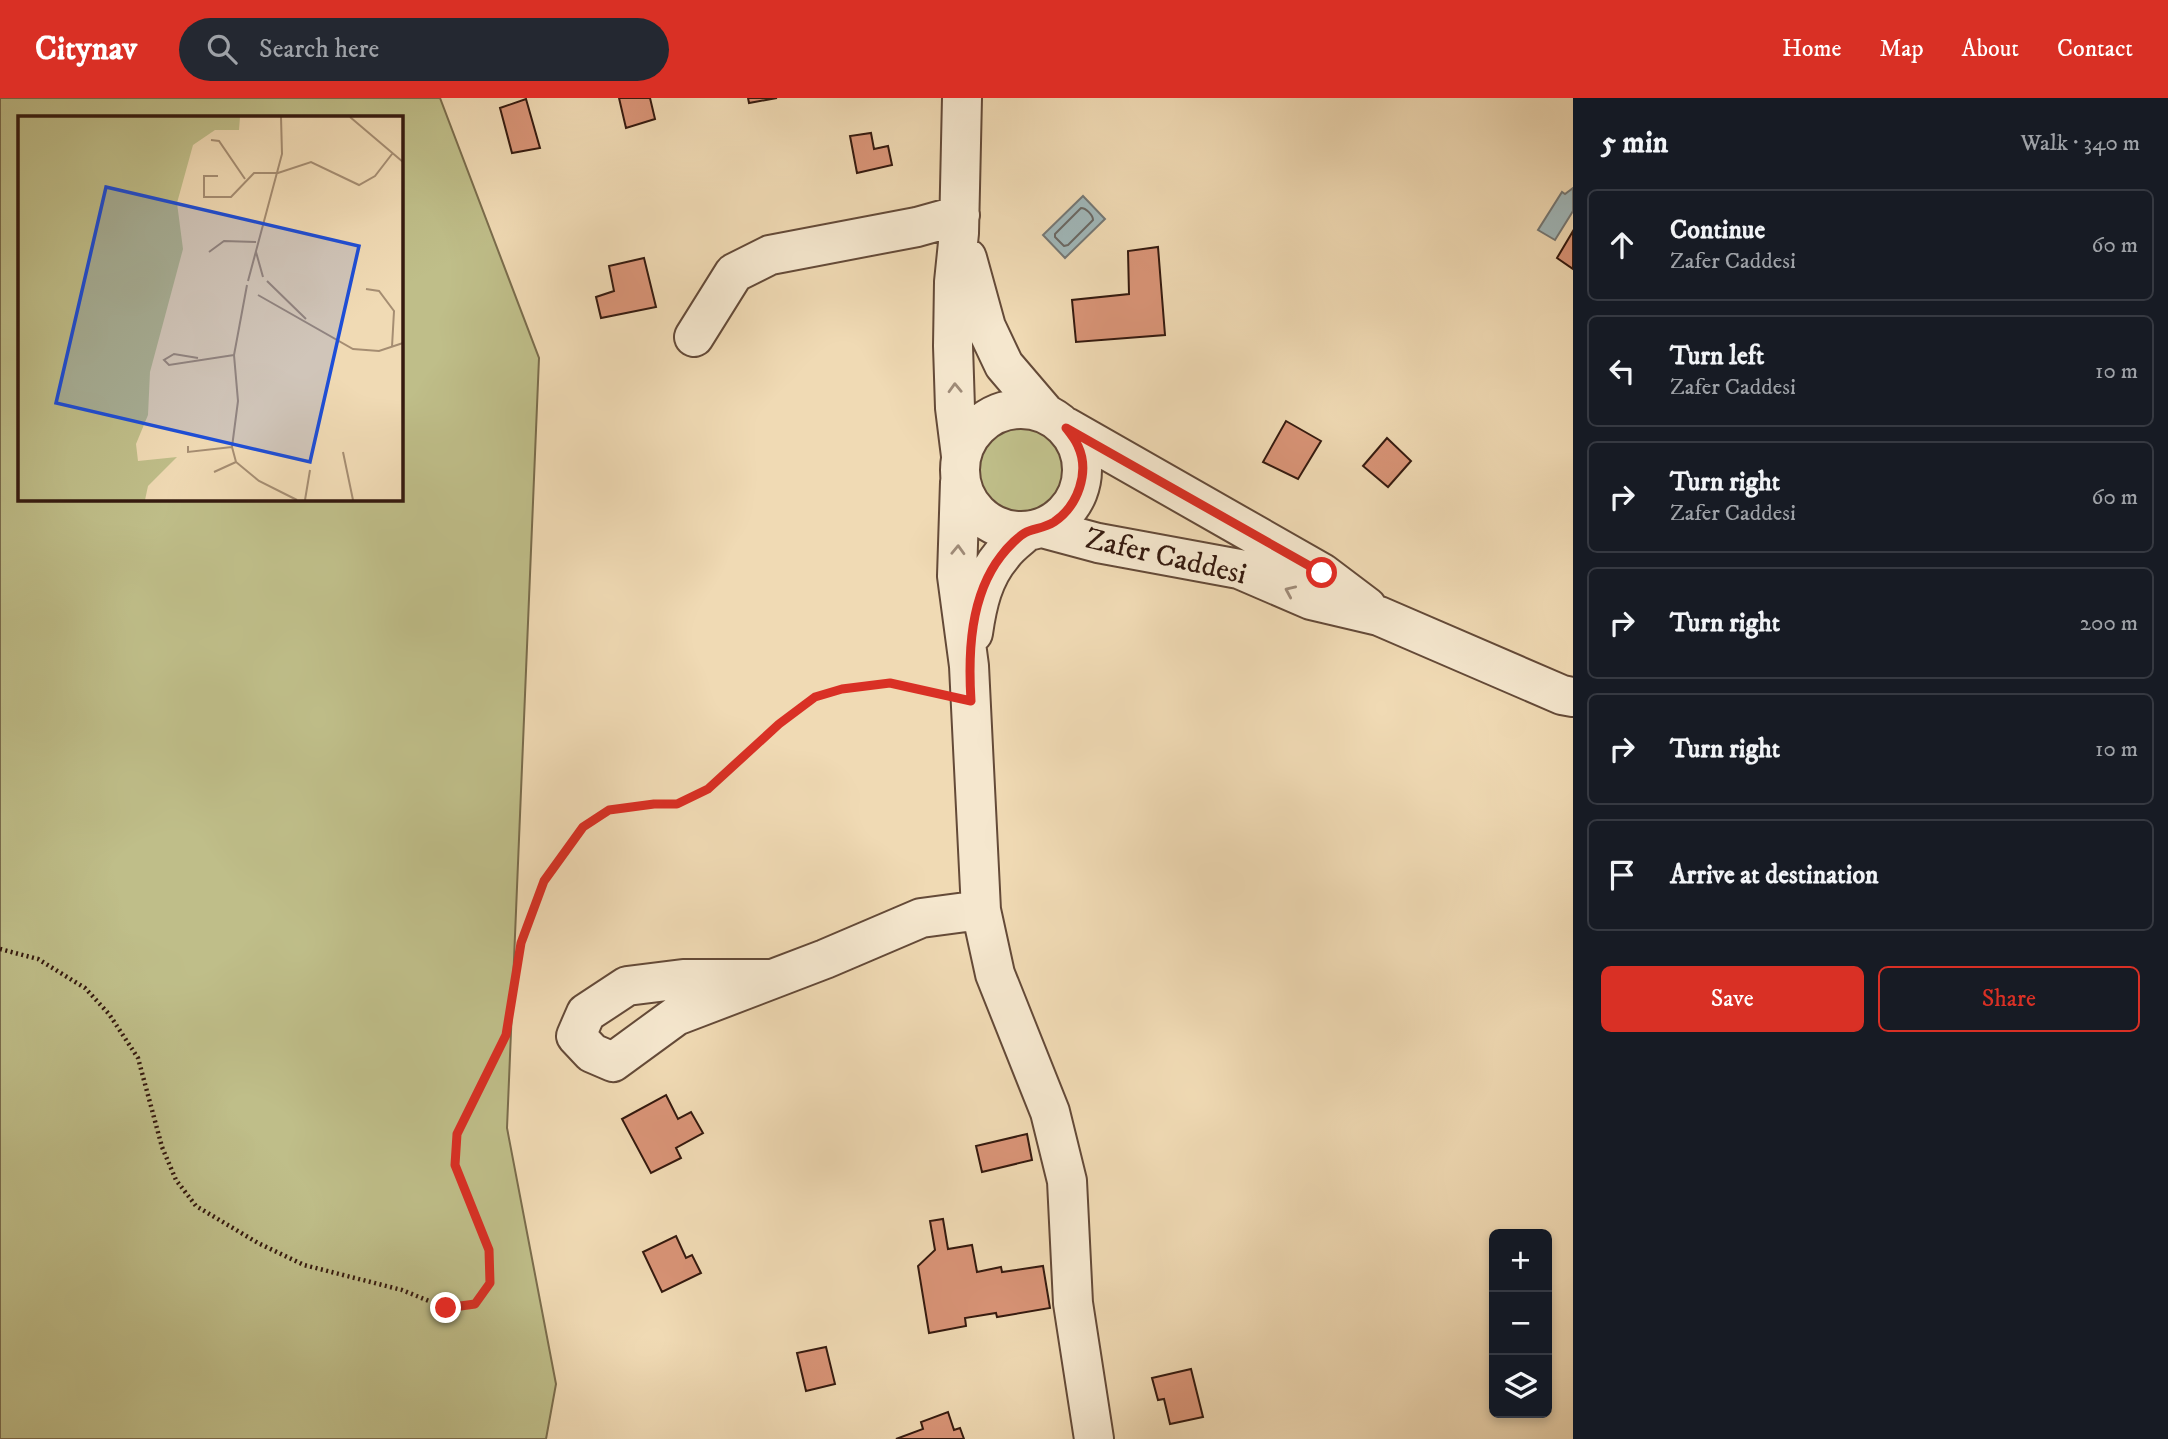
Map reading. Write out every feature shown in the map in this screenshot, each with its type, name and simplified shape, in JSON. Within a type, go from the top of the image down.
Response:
[{"type":"street","name":"Zafer Caddesi","points":[[962,98],[960,224],[954,282],[953,346],[961,469],[957,576],[970,684]]},
{"type":"street","name":"Zafer Caddesi","points":[[960,224],[986,327],[1004,365],[1078,446],[1083,463],[1082,480],[1074,502],[1056,521],[1034,530],[1002,555],[985,582],[978,602],[970,684]]},
{"type":"street","points":[[694,337],[734,273],[770,255],[917,227],[960,224]]},
{"type":"street","name":"Zafer Caddesi","points":[[1012,409],[1032,410],[1055,420],[1322,573],[1380,616],[1311,600],[1239,569],[1034,530],[1011,531],[986,521],[970,504],[961,469],[974,430],[996,414],[1012,409]]},
{"type":"street","points":[[1380,616],[1562,695],[1573,697]]},
{"type":"street","points":[[970,684],[981,910],[995,974],[1050,1112],[1067,1181],[1073,1303],[1094,1439]]},
{"type":"street","points":[[772,979],[921,918],[981,910]]},
{"type":"path","points":[[0,950],[38,959],[85,988],[109,1014],[138,1058],[162,1147],[176,1180],[196,1206],[258,1243],[303,1265],[402,1290],[446,1308],[475,1304],[490,1283],[489,1250],[455,1165],[457,1134],[506,1035],[521,943],[544,881],[583,827],[609,810],[677,804],[708,789],[779,724],[815,697],[842,689],[890,683],[970,684]]},
{"type":"shaded area","points":[[0,98],[440,98],[539,358],[507,1128],[556,1384],[546,1439],[0,1439]]},
{"type":"shaded area","points":[[1020,421],[1038,425],[1054,435],[1064,451],[1068,469],[1064,487],[1054,503],[1038,513],[1020,517],[1002,513],[986,503],[976,487],[972,469],[976,451],[986,435],[1002,425]]},
{"type":"water","points":[[1573,188],[1573,211],[1555,240],[1538,230],[1562,192],[1565,194]]},
{"type":"water","points":[[1083,196],[1105,219],[1065,258],[1043,235]]},
{"type":"building","points":[[619,98],[650,98],[655,119],[626,128]]},
{"type":"building","points":[[748,98],[777,98],[749,103]]},
{"type":"building","points":[[526,99],[540,148],[512,153],[500,108]]},
{"type":"building","points":[[871,133],[874,149],[888,146],[892,165],[857,173],[850,136]]},
{"type":"building","points":[[1573,231],[1573,269],[1557,258]]},
{"type":"building","points":[[1158,247],[1165,335],[1076,342],[1072,300],[1129,294],[1128,251]]},
{"type":"building","points":[[644,258],[656,307],[601,318],[596,297],[614,291],[609,266]]},
{"type":"building","points":[[1286,421],[1321,441],[1298,479],[1263,462]]},
{"type":"building","points":[[1387,438],[1411,461],[1388,487],[1363,466]]},
{"type":"building","points":[[666,1095],[678,1119],[691,1112],[703,1133],[676,1148],[681,1158],[651,1173],[622,1119]]},
{"type":"building","points":[[1027,1134],[1032,1160],[982,1172],[976,1146]]},
{"type":"building","points":[[943,1219],[948,1249],[972,1245],[977,1272],[1001,1267],[1002,1272],[1043,1266],[1050,1308],[997,1317],[996,1313],[965,1318],[966,1326],[929,1333],[918,1266],[935,1250],[930,1221]]},
{"type":"building","points":[[676,1236],[686,1258],[692,1255],[701,1273],[662,1292],[643,1252]]},
{"type":"building","points":[[826,1347],[835,1384],[806,1391],[797,1353]]},
{"type":"building","points":[[1191,1369],[1203,1417],[1170,1424],[1164,1399],[1158,1400],[1152,1378]]},
{"type":"building","points":[[948,1412],[954,1430],[960,1428],[964,1439],[896,1439],[923,1429],[921,1422]]},
{"type":"route","points":[[446,1308],[475,1304],[490,1283],[489,1250],[455,1165],[457,1134],[506,1035],[521,943],[544,881],[583,827],[609,810],[677,804],[708,789],[779,724],[815,697],[842,689],[890,683],[971,701],[969,666],[978,602],[985,582],[1002,555],[1026,532],[1056,521],[1074,502],[1082,480],[1083,463],[1078,446],[1066,428],[1322,573]]}]
